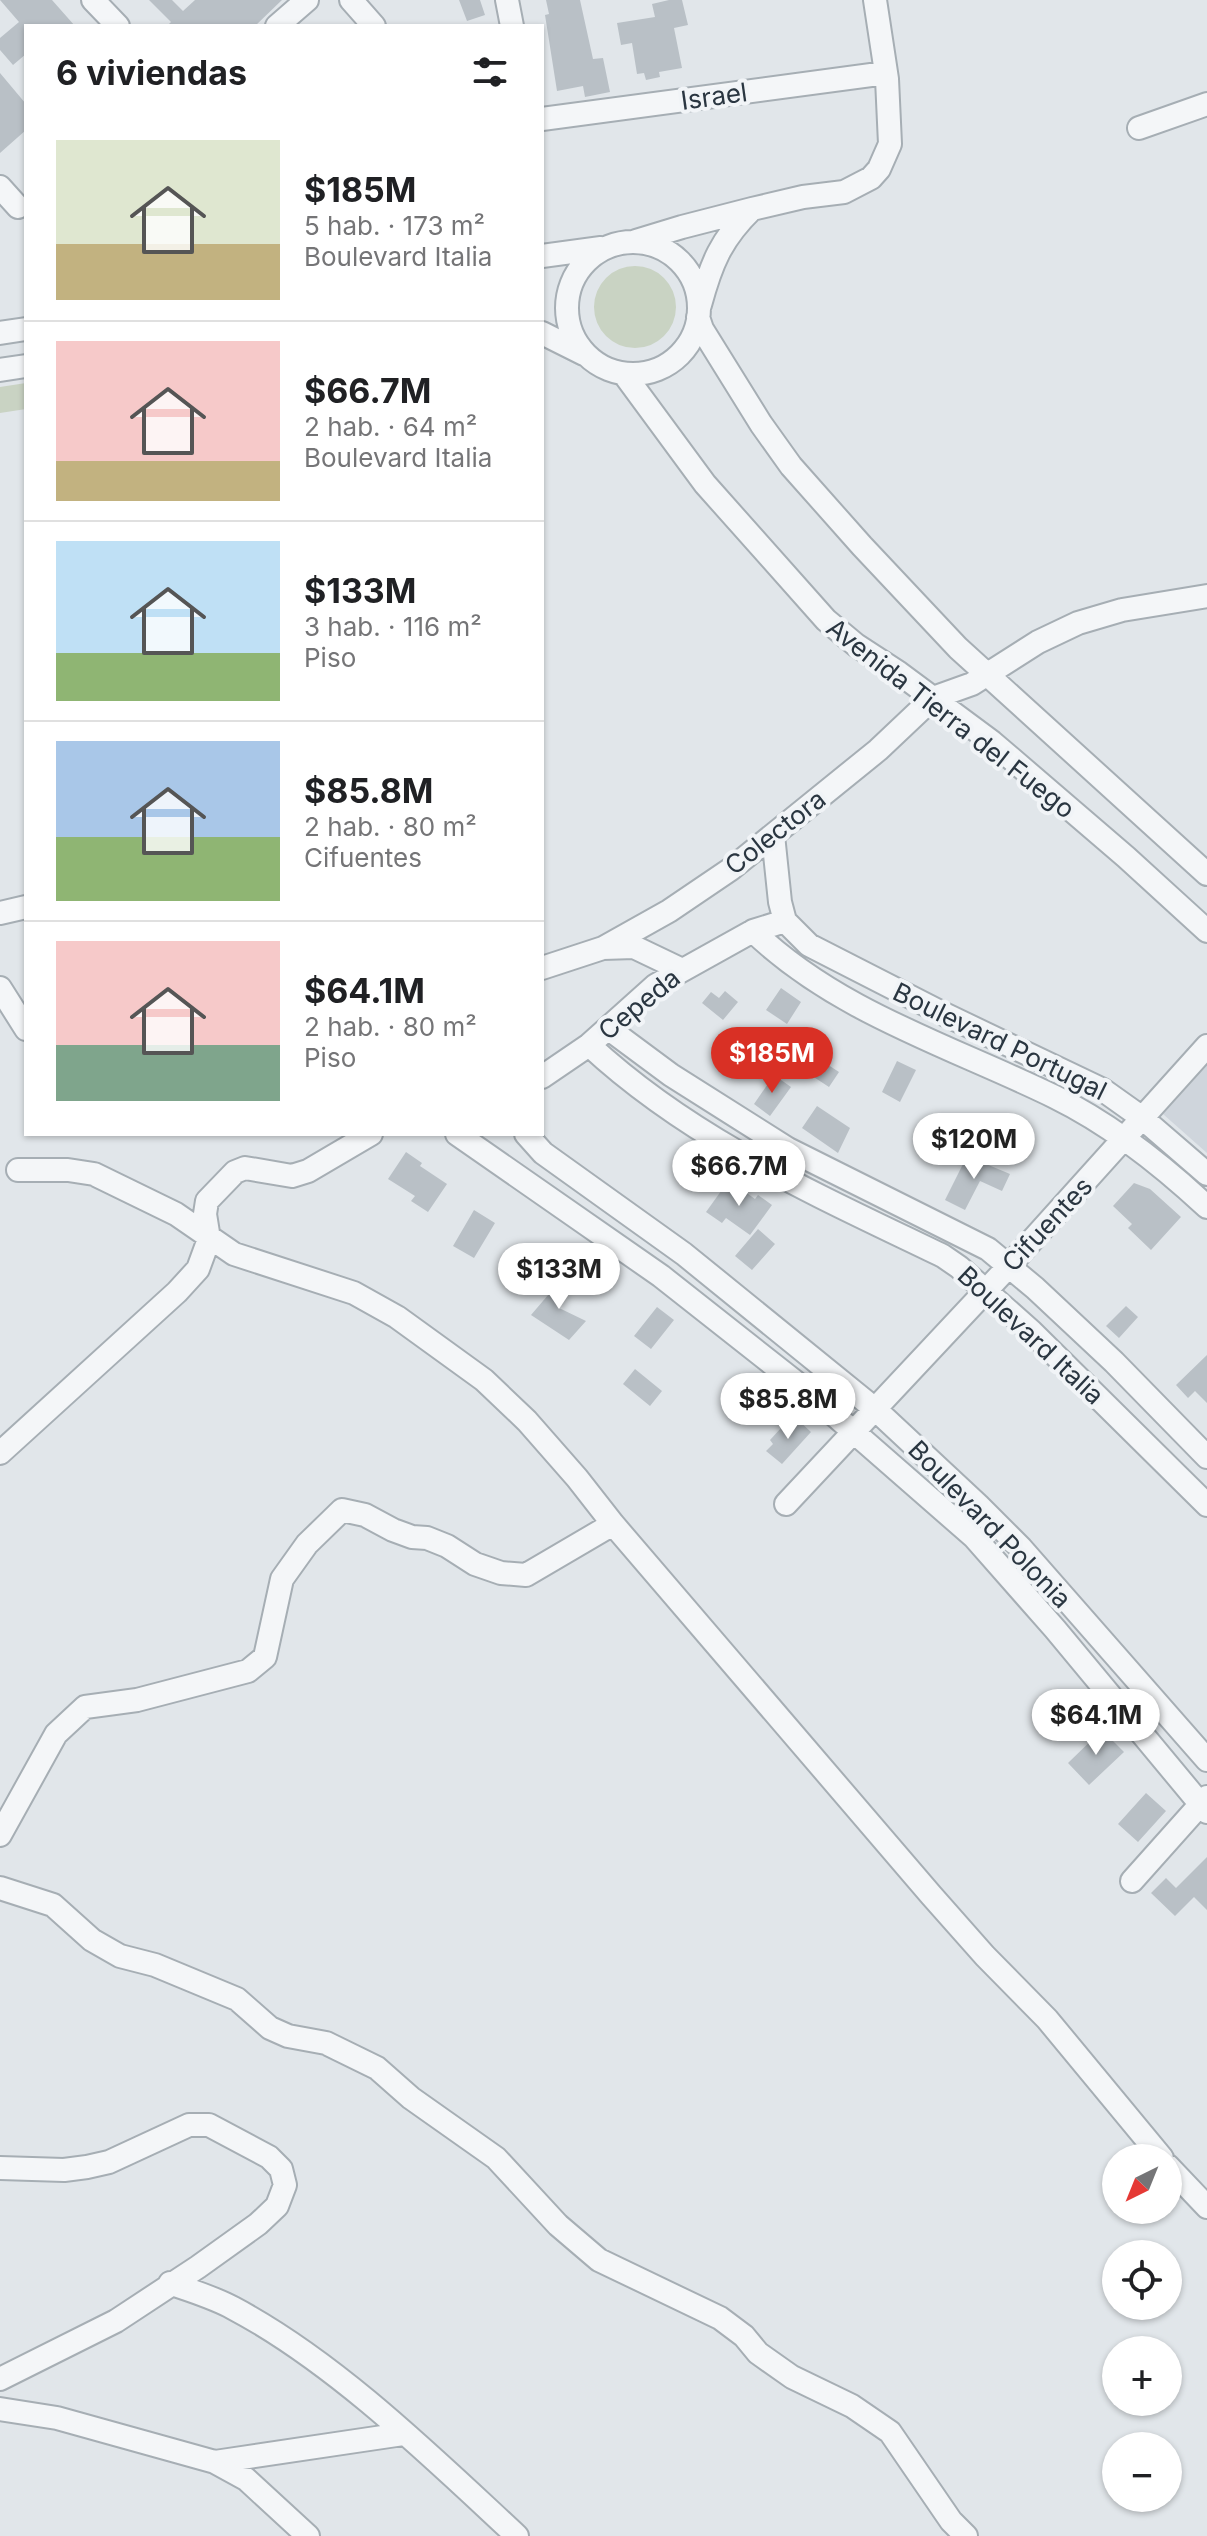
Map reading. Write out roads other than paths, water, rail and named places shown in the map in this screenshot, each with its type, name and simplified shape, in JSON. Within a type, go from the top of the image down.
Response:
[{"type":"street","points":[[93,0],[116,24]]},
{"type":"street","points":[[279,24],[307,0]]},
{"type":"street","points":[[351,0],[372,24]]},
{"type":"street","points":[[507,0],[512,24]]},
{"type":"street","points":[[544,256],[636,241],[752,209],[803,197],[844,192],[871,178],[885,160],[890,144],[886,73],[875,0]]},
{"type":"street","name":"Israel","points":[[544,119],[886,73]]},
{"type":"street","points":[[1139,128],[1207,104]]},
{"type":"street","points":[[0,187],[15,208]]},
{"type":"street","points":[[544,334],[599,365],[624,374],[649,372],[673,361],[692,339],[708,273],[715,258],[752,209]]},
{"type":"street","points":[[636,241],[661,248],[684,266],[698,294],[699,313]]},
{"type":"street","points":[[588,357],[573,336],[567,319],[567,302],[578,270],[589,257],[606,247]]},
{"type":"street","name":"Avenida Tierra del Fuego","points":[[699,313],[702,329],[761,424],[791,466],[862,546],[958,648],[1207,874]]},
{"type":"street","points":[[0,333],[24,329]]},
{"type":"street","points":[[0,370],[24,366]]},
{"type":"street","name":"Avenida Tierra del Fuego","points":[[624,374],[705,484],[826,620],[992,742],[1207,931]]},
{"type":"street","points":[[933,698],[972,684],[1038,642],[1078,623],[1122,610],[1203,602]]},
{"type":"street","name":"Colectora","points":[[603,948],[669,911],[731,869],[878,750],[933,698]]},
{"type":"street","points":[[773,835],[785,921]]},
{"type":"street","points":[[0,913],[24,907]]},
{"type":"street","name":"Cepeda","points":[[544,1076],[589,1045],[656,985],[680,969],[753,931],[785,921]]},
{"type":"street","name":"Boulevard Portugal","points":[[785,921],[809,945],[1103,1090],[1141,1117],[1207,1174]]},
{"type":"street","name":"Boulevard Portugal","points":[[753,931],[775,953],[832,990],[924,1040],[1057,1098],[1124,1139],[1207,1207]]},
{"type":"street","points":[[544,967],[603,948],[634,947],[680,969]]},
{"type":"street","points":[[0,988],[24,1026]]},
{"type":"street","name":"Boulevard Italia","points":[[609,1029],[671,1075],[788,1149],[970,1238],[1009,1266],[1114,1362],[1207,1457]]},
{"type":"street","name":"Boulevard Italia","points":[[589,1045],[622,1076],[714,1140],[831,1202],[943,1256],[985,1290],[1147,1443],[1207,1505]]},
{"type":"street","name":"Cifuentes","points":[[786,1504],[1009,1266],[1207,1046]]},
{"type":"street","points":[[0,1453],[177,1292],[198,1269],[209,1239],[205,1214],[207,1201],[235,1172],[245,1168],[292,1176],[308,1171],[368,1136]]},
{"type":"street","name":"Boulevard Polonia","points":[[460,1136],[661,1276],[808,1392],[974,1537],[1205,1805]]},
{"type":"street","name":"Boulevard Polonia","points":[[528,1136],[543,1153],[684,1254],[875,1409],[1021,1548],[1207,1760]]},
{"type":"street","points":[[18,1170],[68,1170],[94,1174],[176,1214],[234,1254],[354,1293],[397,1317],[484,1380],[527,1421],[577,1478],[931,1895],[1047,2019],[1150,2144]]},
{"type":"street","points":[[0,1835],[56,1734],[85,1707],[137,1700],[248,1671],[257,1665],[265,1657],[282,1579],[307,1544],[342,1510],[365,1515],[393,1530],[447,1546],[475,1564],[501,1573],[526,1575],[613,1524]]},
{"type":"street","points":[[1132,1881],[1205,1805]]},
{"type":"street","points":[[0,1888],[53,1905],[92,1940],[120,1956],[155,1965],[237,1999],[270,2028],[288,2036],[326,2043],[377,2068],[411,2098],[496,2158],[558,2225],[599,2260],[720,2318],[744,2336],[758,2353],[792,2377],[852,2406],[890,2432],[951,2521],[966,2536]]},
{"type":"street","points":[[0,2168],[64,2170],[87,2167],[109,2162],[189,2125],[209,2125],[269,2157],[281,2169],[285,2185],[277,2206],[258,2224],[116,2321],[0,2379]]},
{"type":"street","points":[[1182,2181],[1207,2207]]},
{"type":"street","points":[[170,2283],[231,2307],[317,2361],[517,2536]]},
{"type":"street","points":[[0,2409],[57,2418],[215,2462],[246,2479],[308,2536]]},
{"type":"street","points":[[215,2462],[403,2434]]}]
